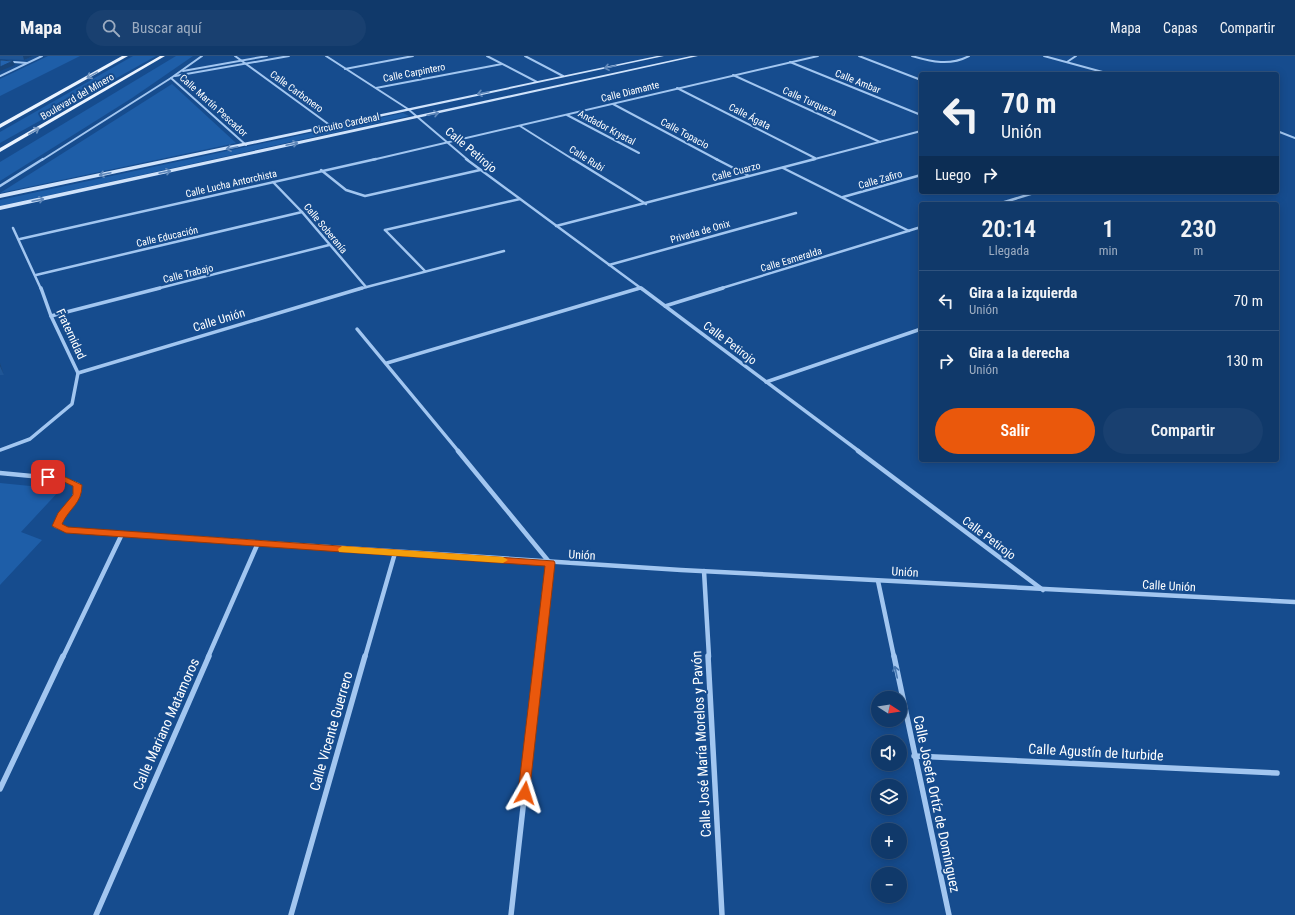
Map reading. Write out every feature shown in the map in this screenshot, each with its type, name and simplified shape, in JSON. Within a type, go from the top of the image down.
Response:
[{"type":"main road","name":"Boulevard del Minero","points":[[0,126],[126,56]]},
{"type":"main road","name":"Boulevard del Minero","points":[[0,150],[163,56]]},
{"type":"street","points":[[0,76],[42,56]]},
{"type":"street","points":[[0,186],[180,72],[202,56]]},
{"type":"street","name":"Calle Carbonero","points":[[235,56],[331,126]]},
{"type":"street","points":[[180,72],[267,56]]},
{"type":"street","points":[[172,77],[289,56]]},
{"type":"street","name":"Calle Petirojo","points":[[326,56],[408,109],[480,170],[641,288],[1043,590]]},
{"type":"street","points":[[345,69],[413,56]]},
{"type":"street","points":[[487,56],[537,82]]},
{"type":"street","points":[[526,57],[532,56]]},
{"type":"street","name":"Circuito Cardenal","points":[[0,196],[662,56]]},
{"type":"street","name":"Circuito Cardenal","points":[[0,208],[685,57],[696,56]]},
{"type":"street","name":"Calle Diamante","points":[[447,142],[818,56]]},
{"type":"street","points":[[859,56],[919,79]]},
{"type":"street","points":[[912,56],[938,63],[952,64],[969,56]]},
{"type":"street","points":[[1044,56],[1103,72]]},
{"type":"street","points":[[1067,62],[1076,56]]},
{"type":"street","points":[[526,57],[563,76]]},
{"type":"street","points":[[0,61],[27,63]]},
{"type":"street","name":"Calle Ambar","points":[[790,62],[919,114]]},
{"type":"street","name":"Calle Carpintero","points":[[376,88],[502,64]]},
{"type":"street","name":"Calle Turqueza","points":[[733,75],[880,142]]},
{"type":"street","name":"Calle Martín Pescador","points":[[172,77],[246,145]]},
{"type":"street","name":"Calle Ágata","points":[[676,88],[816,158]]},
{"type":"street","name":"Calle Topacio","points":[[613,104],[749,176]]},
{"type":"street","name":"Andador Krystal","points":[[566,115],[640,153]]},
{"type":"street","name":"Calle Rubi","points":[[520,126],[646,204]]},
{"type":"street","name":"Calle Cuarzo","points":[[556,226],[646,204],[919,132]]},
{"type":"street","points":[[1279,132],[1295,138]]},
{"type":"street","name":"Calle Lucha Antorchista","points":[[20,239],[447,142]]},
{"type":"street","points":[[782,168],[909,231]]},
{"type":"street","points":[[320,170],[345,191],[355,195],[365,196],[480,170]]},
{"type":"street","name":"Calle Zafiro","points":[[843,197],[919,176]]},
{"type":"street","name":"Calle Soberanía","points":[[272,182],[302,212],[366,287]]},
{"type":"street","points":[[1004,202],[1030,194]]},
{"type":"street","points":[[425,271],[384,230],[520,200]]},
{"type":"street","name":"Calle Educación","points":[[36,275],[302,212]]},
{"type":"street","name":"Privada de Onix","points":[[609,265],[796,213]]},
{"type":"street","name":"Fraternidad","points":[[0,450],[30,439],[72,404],[78,372],[51,316],[36,275],[14,228]]},
{"type":"street","name":"Calle Esmeralda","points":[[665,306],[919,228]]},
{"type":"street","name":"Calle Trabajo","points":[[51,316],[329,245]]},
{"type":"street","name":"Calle Unión","points":[[78,372],[366,287],[504,251]]},
{"type":"street","points":[[387,363],[641,288]]},
{"type":"street","points":[[357,329],[387,363],[550,563],[511,915]]},
{"type":"street","points":[[766,382],[919,330]]},
{"type":"street","name":"Unión","points":[[0,473],[63,479],[78,485],[78,496],[61,515],[56,526],[66,530],[550,563],[1043,590]]},
{"type":"street","points":[[0,789],[122,534]]},
{"type":"street","name":"Calle Mariano Matamoros","points":[[96,915],[258,543]]},
{"type":"street","name":"Calle Vicente Guerrero","points":[[291,915],[395,553]]},
{"type":"street","name":"Calle José María Morelos y Pavón","points":[[704,572],[722,915]]},
{"type":"street","name":"Calle Josefa Ortíz de Domínguez","points":[[878,581],[949,915]]},
{"type":"street","name":"Calle Unión","points":[[1043,590],[1295,602]]},
{"type":"street","name":"Calle Agustín de Iturbide","points":[[914,756],[1277,773]]},
{"type":"shaded area","points":[[48,56],[80,56],[0,96],[0,79]]},
{"type":"shaded area","points":[[133,56],[156,56],[0,143],[0,132]]},
{"type":"shaded area","points":[[176,56],[193,56],[132,98],[0,181],[0,162]]},
{"type":"shaded area","points":[[172,84],[236,143],[0,193]]},
{"type":"shaded area","points":[[403,113],[409,116],[0,206],[0,200]]},
{"type":"shaded area","points":[[0,483],[61,489],[21,532],[42,540],[0,585]]},
{"type":"building","points":[[0,60],[13,61],[0,67]]},
{"type":"slow traffic","points":[[342,549],[503,560]]},
{"type":"route","points":[[48,477],[63,479],[78,485],[78,496],[61,515],[56,526],[66,530],[550,563],[525,793]]}]
